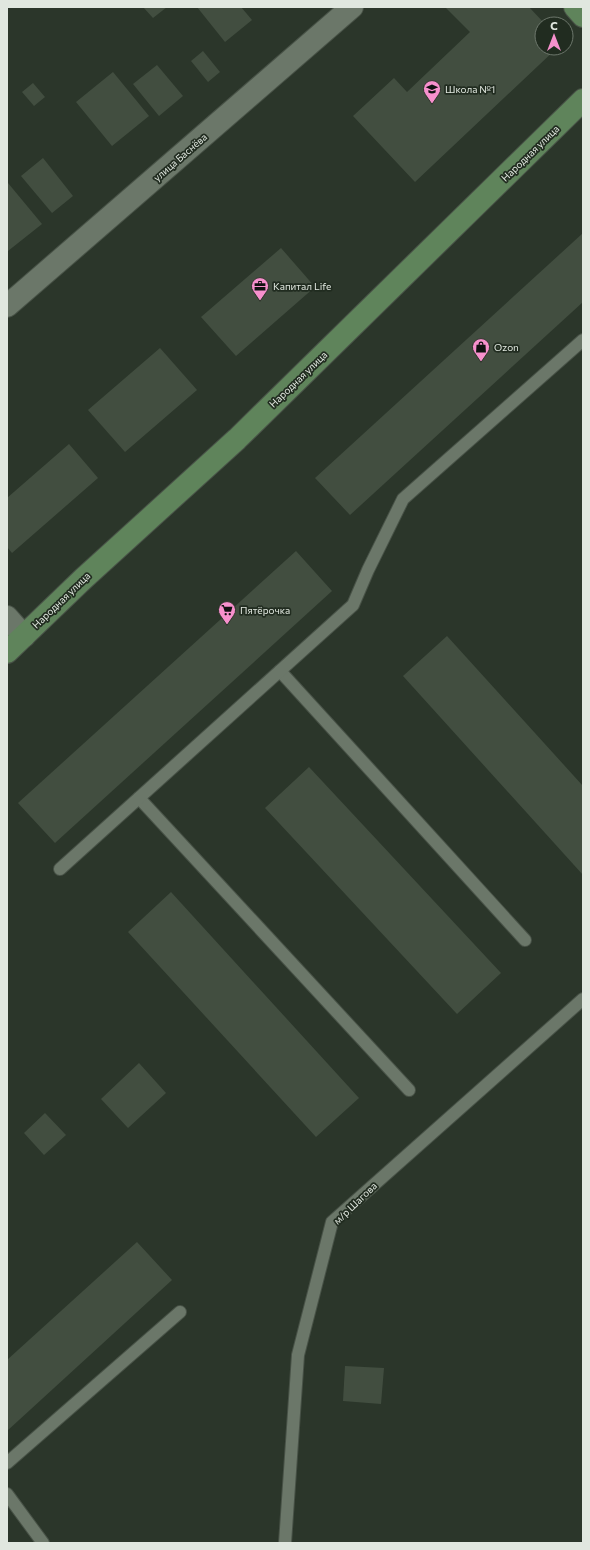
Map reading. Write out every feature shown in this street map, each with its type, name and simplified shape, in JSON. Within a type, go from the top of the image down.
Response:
[{"type":"street","name":"улица Баснёва","points":[[7,306],[352,7]]},
{"type":"street","points":[[575,7],[583,16]]},
{"type":"street","name":"Народная улица","points":[[7,652],[83,579],[237,439],[583,100]]},
{"type":"street","points":[[7,617],[24,636]]},
{"type":"lane","points":[[60,869],[353,605],[368,570],[403,499],[583,340]]},
{"type":"lane","points":[[280,671],[525,940]]},
{"type":"lane","points":[[140,798],[410,1090]]},
{"type":"lane","name":"м/р Шагова","points":[[285,1543],[298,1355],[332,1222],[583,999]]},
{"type":"lane","points":[[7,1463],[180,1312]]},
{"type":"lane","points":[[7,1494],[43,1543]]},
{"type":"building","points":[[143,7],[167,7],[153,18]]},
{"type":"building","points":[[197,7],[241,7],[252,20],[225,42]]},
{"type":"building","name":"Школа №1","points":[[445,7],[529,7],[537,16],[534,16],[534,56],[549,56],[415,182],[353,116],[394,78],[407,92],[470,32]]},
{"type":"building","points":[[203,51],[220,72],[208,82],[191,61]]},
{"type":"building","points":[[157,65],[183,96],[159,116],[133,84]]},
{"type":"building","points":[[113,72],[149,116],[112,146],[76,102]]},
{"type":"building","points":[[33,83],[45,97],[34,106],[22,92]]},
{"type":"building","points":[[43,158],[73,196],[52,213],[21,176]]},
{"type":"building","points":[[8,183],[42,224],[8,251],[7,184]]},
{"type":"building","points":[[583,233],[583,302],[350,515],[315,478]]},
{"type":"building","points":[[281,248],[315,287],[236,356],[201,317]]},
{"type":"building","points":[[160,348],[197,390],[125,452],[88,410]]},
{"type":"building","points":[[69,444],[98,478],[12,553],[7,547],[7,498]]},
{"type":"building","points":[[296,551],[332,591],[55,843],[18,803]]},
{"type":"building","points":[[447,636],[583,786],[583,875],[403,676]]},
{"type":"building","points":[[309,767],[501,973],[457,1014],[265,808]]},
{"type":"building","points":[[171,892],[359,1098],[316,1137],[128,932]]},
{"type":"building","points":[[139,1063],[166,1093],[128,1128],[101,1099]]},
{"type":"building","points":[[45,1113],[66,1135],[44,1155],[24,1133]]},
{"type":"building","points":[[137,1242],[172,1280],[7,1431],[7,1360]]},
{"type":"building","points":[[345,1366],[384,1368],[381,1404],[343,1401]]},
{"type":"place","name":"Школа №1","points":[[432,104]]},
{"type":"place","name":"Капитал Life","points":[[260,301]]},
{"type":"place","name":"Ozon","points":[[481,362]]},
{"type":"place","name":"Пятёрочка","points":[[227,625]]}]
